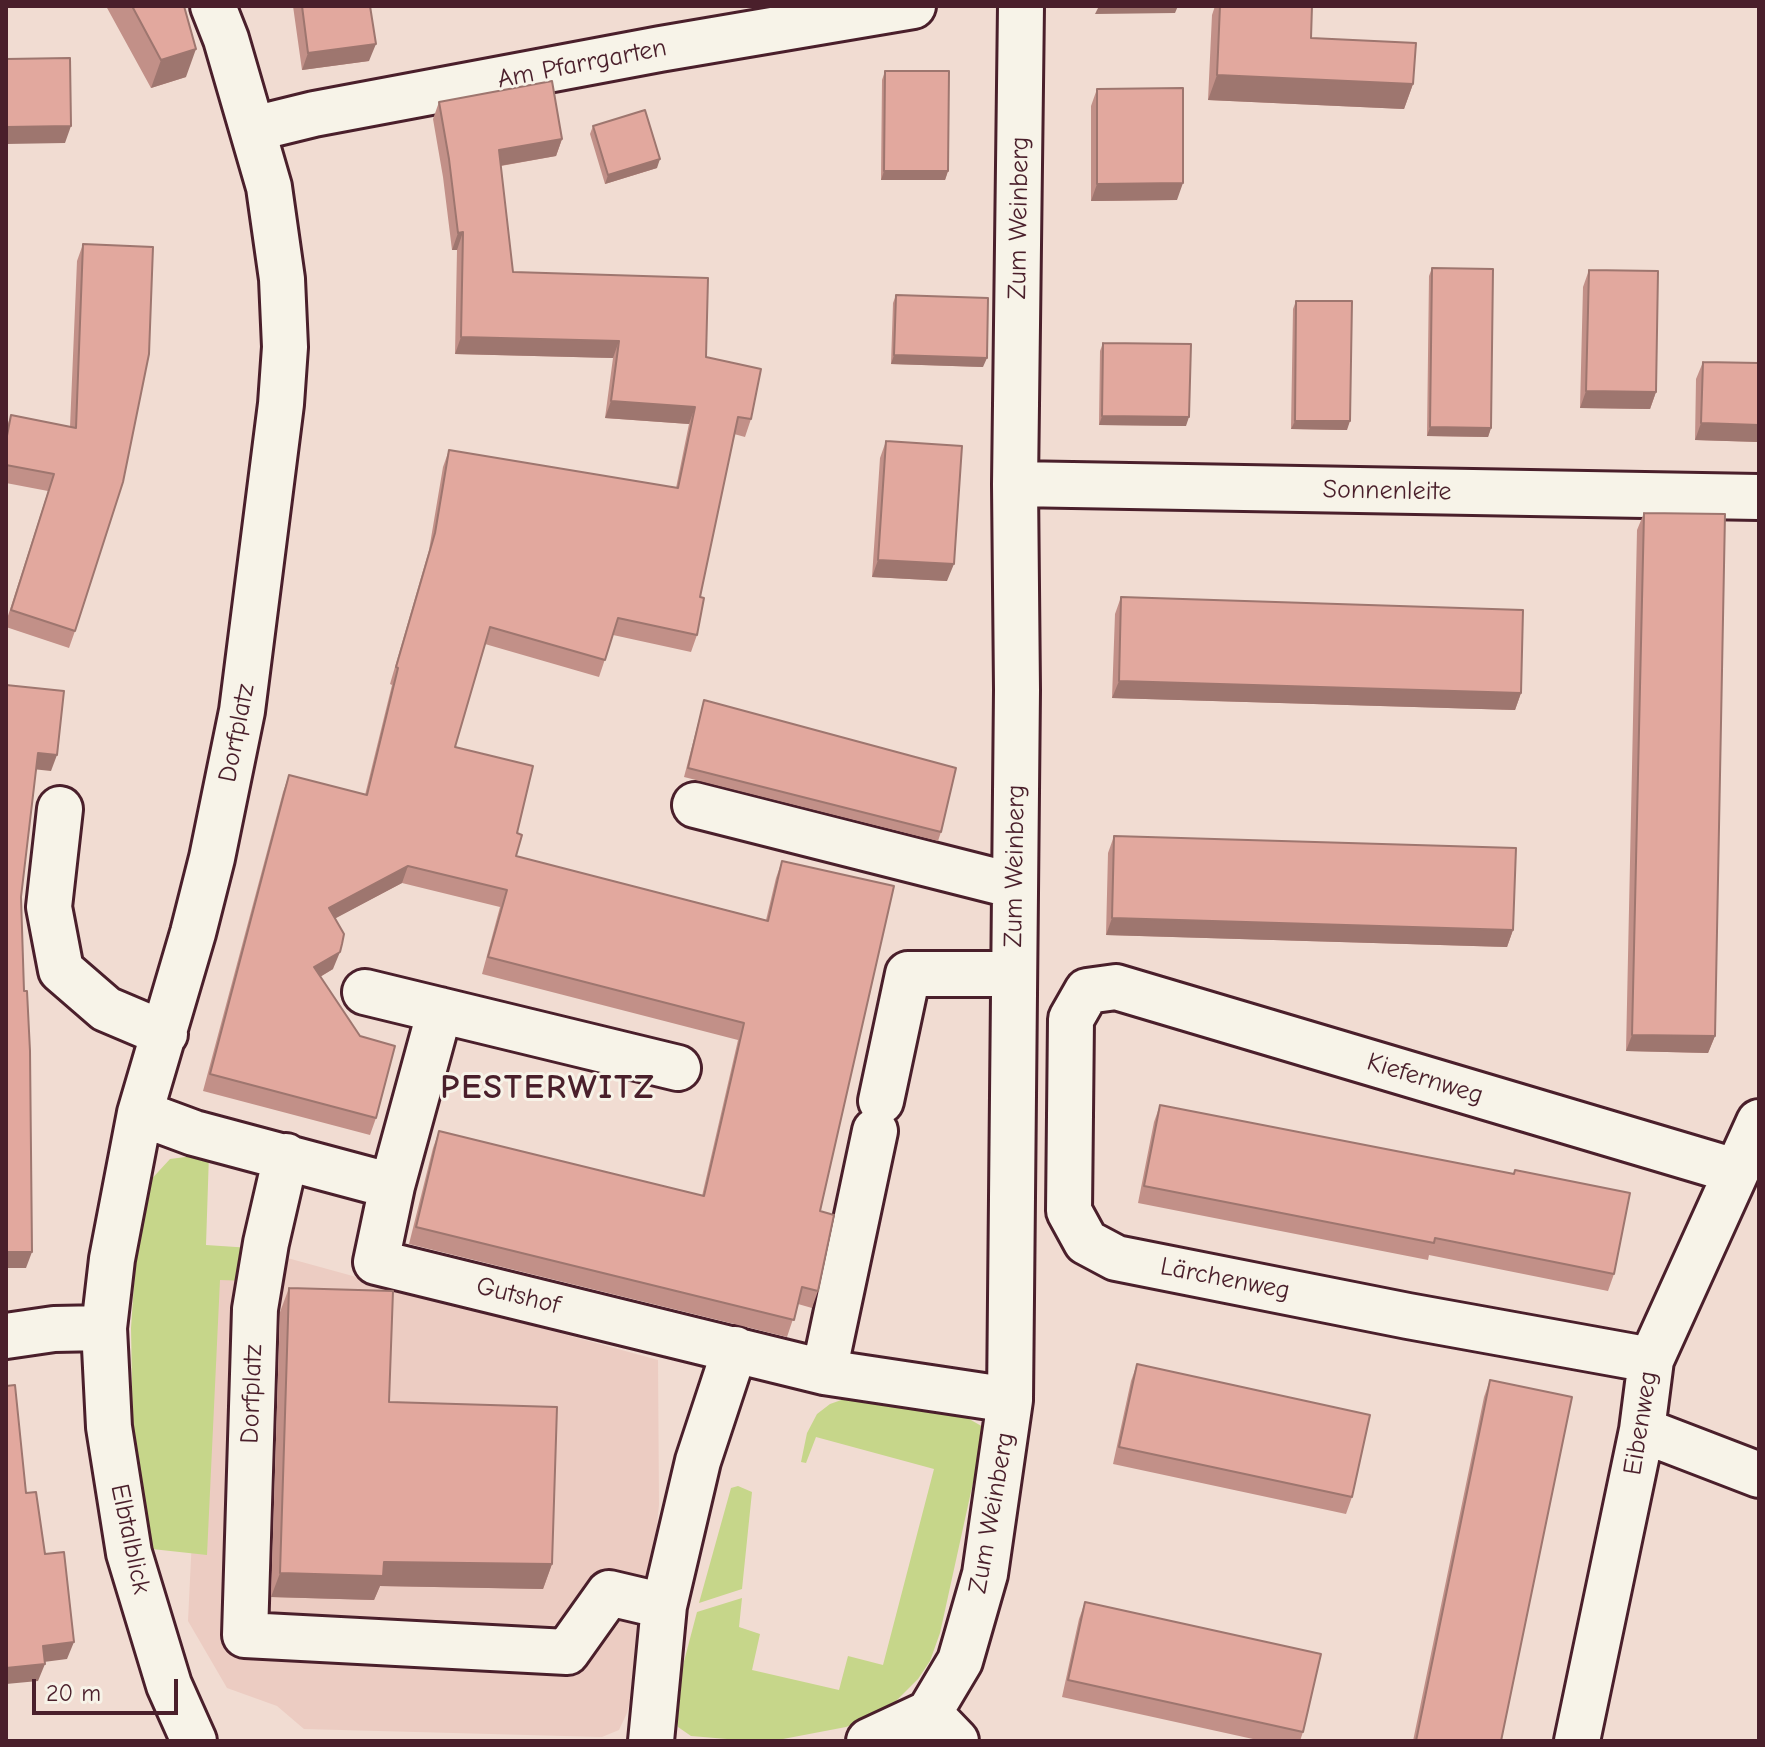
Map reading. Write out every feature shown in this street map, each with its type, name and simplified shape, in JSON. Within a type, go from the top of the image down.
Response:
[{"type":"street","name":"Dorfplatz","points":[[104,1328],[112,1259],[140,1113],[165,1034],[212,858],[247,682],[281,404],[285,347],[280,254],[269,187],[226,39],[213,6]]},
{"type":"street","name":"Am Pfarrgarten","points":[[253,129],[285,120],[647,52],[913,6]]},
{"type":"street","name":"Zum Weinberg","points":[[943,1727],[985,1574],[1010,1400],[1021,6]]},
{"type":"street","name":"Sonnenleite","points":[[1015,484],[1759,497]]},
{"type":"street","points":[[695,805],[1015,886]]},
{"type":"street","points":[[60,809],[49,907],[61,970],[106,1009],[165,1034]]},
{"type":"street","points":[[824,1372],[908,974],[1014,974]]},
{"type":"street","name":"Kiefernweg","points":[[1116,987],[1735,1171]]},
{"type":"street","name":"Lärchenweg","points":[[1116,987],[1087,991],[1071,1019],[1069,1211],[1086,1242],[1116,1258],[1651,1360]]},
{"type":"street","points":[[365,992],[678,1068]]},
{"type":"street","name":"Gutshof","points":[[440,1010],[392,1186],[376,1262],[735,1349]]},
{"type":"street","points":[[140,1113],[194,1133],[392,1186]]},
{"type":"street","name":"Eibenweg","points":[[1577,1741],[1642,1430],[1651,1360],[1759,1122]]},
{"type":"street","name":"Dorfplatz","points":[[286,1156],[255,1309],[245,1635],[567,1652],[609,1593],[664,1606]]},
{"type":"street","points":[[6,1336],[54,1329],[104,1328]]},
{"type":"street","name":"Elbtalblick","points":[[104,1328],[109,1427],[129,1553],[169,1685],[194,1741]]},
{"type":"street","points":[[651,1741],[664,1606],[698,1461],[735,1349],[824,1372],[1010,1400]]},
{"type":"street","points":[[1642,1430],[1759,1475]]},
{"type":"street","points":[[869,1741],[943,1727]]},
{"type":"shaded area","points":[[206,1246],[251,1248],[658,1360],[659,1505],[645,1641],[627,1713],[619,1730],[602,1737],[304,1729],[277,1706],[227,1688],[188,1621]]},
{"type":"green space","points":[[209,1154],[206,1245],[251,1248],[248,1281],[220,1280],[207,1555],[152,1549],[133,1439],[131,1328],[136,1254],[147,1184],[170,1159]]},
{"type":"green space","points":[[847,1398],[955,1411],[985,1428],[940,1633],[930,1661],[918,1679],[893,1704],[846,1727],[783,1739],[739,1740],[691,1736],[678,1727],[675,1710],[677,1688],[697,1612],[742,1598],[739,1627],[760,1634],[752,1670],[839,1690],[848,1656],[883,1665],[934,1469],[816,1437],[806,1463],[801,1462],[807,1433],[817,1414],[830,1404]]},
{"type":"green space","points":[[738,1486],[752,1492],[742,1589],[699,1603],[731,1488]]},
{"type":"building","points":[[132,6],[184,6],[196,49],[161,60]]},
{"type":"building","points":[[302,6],[370,6],[376,44],[308,53]]},
{"type":"building","points":[[1220,6],[1312,6],[1311,38],[1416,43],[1413,84],[1217,75]]},
{"type":"building","points":[[70,58],[71,126],[6,127],[6,59]]},
{"type":"building","points":[[885,71],[949,71],[948,171],[884,171]]},
{"type":"building","points":[[552,81],[562,139],[499,150],[513,272],[708,278],[706,357],[761,369],[751,419],[738,417],[700,597],[704,598],[697,635],[618,618],[605,660],[490,627],[455,747],[533,766],[517,833],[522,835],[516,856],[768,921],[782,861],[894,886],[820,1211],[834,1215],[818,1291],[802,1287],[794,1320],[416,1227],[439,1131],[704,1196],[744,1023],[488,957],[507,890],[408,866],[329,908],[344,934],[340,952],[314,967],[360,1036],[395,1046],[376,1118],[210,1074],[289,775],[367,795],[396,667],[435,533],[449,450],[678,488],[695,407],[611,401],[619,341],[461,337],[463,232],[458,233],[439,102]]},
{"type":"building","points":[[1183,88],[1183,183],[1097,184],[1097,89]]},
{"type":"building","points":[[645,110],[660,159],[608,175],[593,126]]},
{"type":"building","points":[[83,244],[153,247],[149,354],[123,482],[75,631],[11,610],[54,474],[6,465],[6,441],[11,415],[76,428]]},
{"type":"building","points":[[1432,268],[1493,269],[1491,428],[1430,427]]},
{"type":"building","points":[[1589,270],[1658,271],[1656,392],[1586,391]]},
{"type":"building","points":[[896,295],[988,298],[987,358],[894,355]]},
{"type":"building","points":[[1296,301],[1352,301],[1350,421],[1295,421]]},
{"type":"building","points":[[1103,343],[1191,344],[1189,417],[1102,416]]},
{"type":"building","points":[[1703,362],[1759,363],[1759,425],[1701,423]]},
{"type":"building","points":[[886,441],[962,446],[954,564],[878,560]]},
{"type":"building","points":[[1644,513],[1725,514],[1715,1036],[1632,1035]]},
{"type":"building","points":[[1121,597],[1523,610],[1521,693],[1119,681]]},
{"type":"building","points":[[6,685],[64,691],[57,755],[38,753],[21,897],[24,991],[27,991],[30,1051],[32,1252],[6,1252]]},
{"type":"building","points":[[704,700],[956,768],[941,832],[688,768]]},
{"type":"building","points":[[1114,836],[1516,848],[1513,930],[1112,918]]},
{"type":"building","points":[[1160,1105],[1514,1174],[1515,1170],[1630,1193],[1614,1274],[1435,1238],[1434,1243],[1144,1186]]},
{"type":"building","points":[[289,1288],[393,1291],[389,1402],[557,1407],[552,1564],[384,1562],[383,1576],[280,1573]]},
{"type":"building","points":[[1137,1364],[1370,1415],[1352,1497],[1119,1447]]},
{"type":"building","points":[[1490,1380],[1572,1397],[1501,1741],[1416,1741]]},
{"type":"building","points":[[15,1385],[26,1493],[36,1492],[45,1554],[64,1552],[74,1642],[43,1646],[45,1664],[6,1668],[6,1386]]},
{"type":"building","points":[[1085,1602],[1321,1654],[1303,1732],[1068,1680]]},
{"type":"district","name":"PESTERWITZ","points":[[548,1088]]}]
